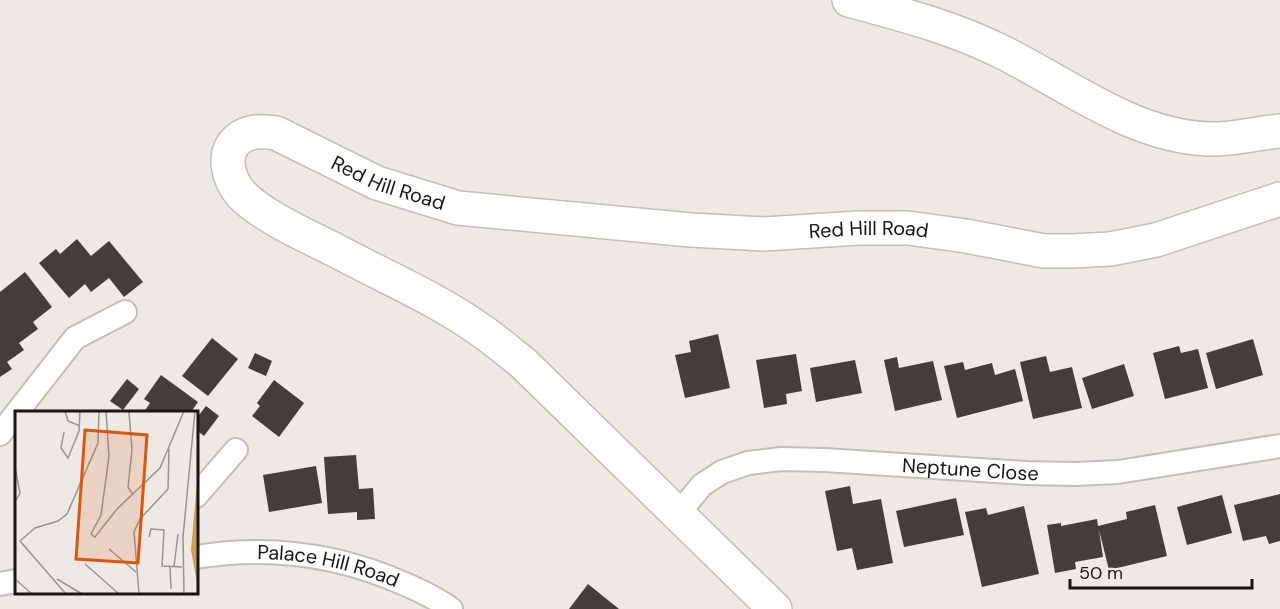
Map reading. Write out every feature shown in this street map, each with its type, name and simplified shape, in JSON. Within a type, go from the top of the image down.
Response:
[{"type":"street","points":[[849,0],[923,20],[998,50],[1111,112],[1166,133],[1208,139],[1280,131]]},
{"type":"street","name":"Red Hill Road","points":[[775,609],[523,363],[480,329],[279,221],[242,195],[232,181],[228,169],[230,154],[235,142],[245,135],[261,130],[276,134],[378,183],[458,208],[680,229],[764,234],[859,228],[908,228],[1044,251],[1110,249],[1156,240],[1280,199]]},
{"type":"street","points":[[18,411],[75,338],[125,312]]},
{"type":"street","points":[[0,434],[15,415]]},
{"type":"street","name":"Neptune Close","points":[[678,514],[702,485],[723,472],[748,463],[781,459],[1076,474],[1118,472],[1280,446]]},
{"type":"street","points":[[198,494],[236,450]]},
{"type":"street","name":"Palace Hill Road","points":[[198,557],[260,551],[307,554],[377,571],[440,600],[452,609]]},
{"type":"street","points":[[0,584],[15,581]]},
{"type":"building","points":[[77,239],[91,256],[109,241],[143,282],[124,297],[109,278],[91,292],[85,284],[69,298],[39,263],[56,249],[60,254]]},
{"type":"building","points":[[25,272],[52,307],[33,322],[38,329],[19,343],[24,350],[7,362],[12,369],[0,377],[0,292]]},
{"type":"building","points":[[718,334],[730,388],[685,398],[675,355],[691,352],[689,341]]},
{"type":"building","points":[[212,338],[238,359],[208,396],[182,376]]},
{"type":"building","points":[[1253,339],[1263,375],[1216,389],[1206,353]]},
{"type":"building","points":[[1179,346],[1181,353],[1198,349],[1208,388],[1165,399],[1153,353]]},
{"type":"building","points":[[255,353],[272,361],[266,376],[248,368]]},
{"type":"building","points":[[796,354],[802,391],[786,394],[787,404],[764,408],[756,360]]},
{"type":"building","points":[[1046,356],[1050,372],[1072,367],[1082,408],[1033,419],[1020,362]]},
{"type":"building","points":[[897,357],[899,368],[933,361],[942,400],[895,411],[884,360]]},
{"type":"building","points":[[855,360],[862,393],[816,402],[810,368]]},
{"type":"building","points":[[963,362],[965,370],[992,363],[995,375],[1015,369],[1023,401],[957,418],[944,366]]},
{"type":"building","points":[[1124,364],[1134,396],[1092,409],[1082,378]]},
{"type":"building","points":[[161,375],[198,402],[192,411],[145,411],[150,403],[144,399]]},
{"type":"building","points":[[127,379],[139,389],[123,410],[110,401]]},
{"type":"building","points":[[274,380],[304,403],[279,437],[252,416],[260,406],[257,403]]},
{"type":"building","points":[[206,406],[219,416],[204,436],[198,432],[198,416]]},
{"type":"building","points":[[356,455],[359,489],[373,488],[375,519],[357,520],[357,512],[328,514],[324,457]]},
{"type":"building","points":[[316,466],[322,503],[269,512],[263,475]]},
{"type":"building","points":[[850,486],[853,504],[881,499],[893,563],[857,570],[852,548],[837,551],[825,491]]},
{"type":"building","points":[[1280,494],[1280,541],[1269,544],[1266,536],[1243,541],[1234,505]]},
{"type":"building","points":[[1222,495],[1232,533],[1187,545],[1177,507]]},
{"type":"building","points":[[956,498],[964,535],[904,547],[896,511]]},
{"type":"building","points":[[1155,505],[1167,556],[1109,570],[1099,530],[1103,557],[1075,562],[1076,569],[1055,573],[1047,525],[1061,523],[1061,526],[1097,519],[1098,526],[1127,519],[1126,512]]},
{"type":"building","points":[[1024,506],[1039,574],[982,587],[965,512],[986,508],[988,515]]},
{"type":"building","points":[[588,584],[619,609],[569,609]]}]
